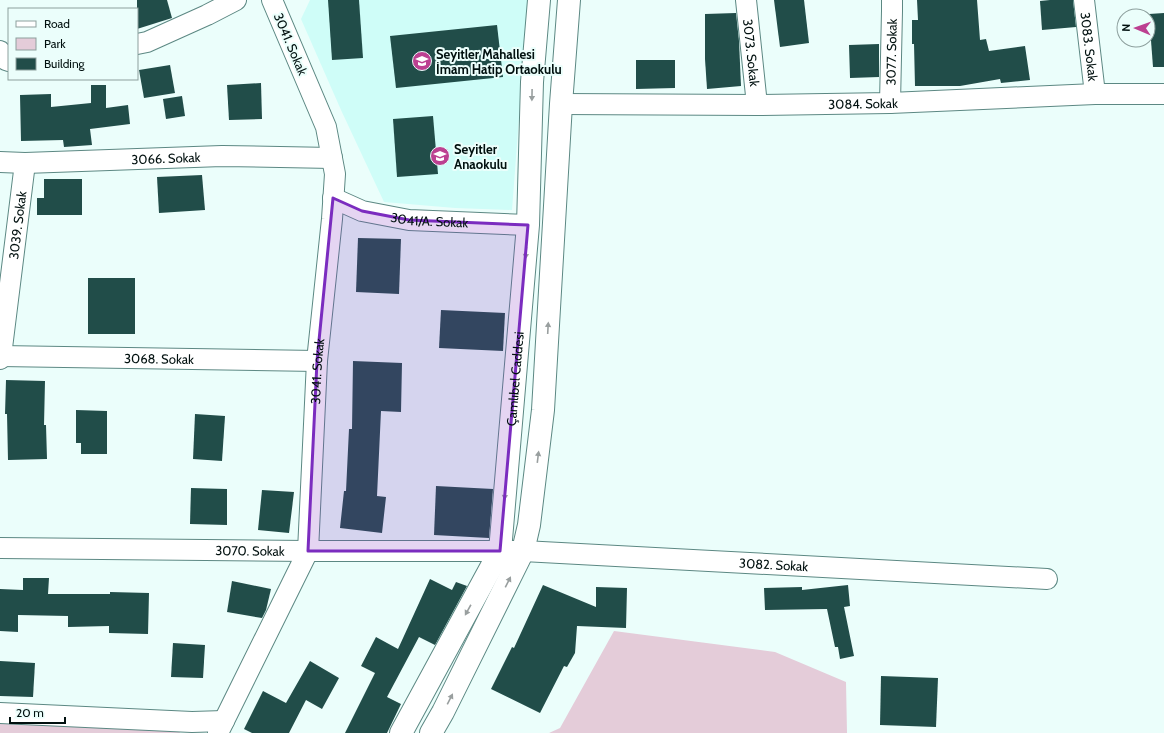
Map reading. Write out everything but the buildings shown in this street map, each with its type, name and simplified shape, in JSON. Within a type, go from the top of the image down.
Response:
[{"type":"street","points":[[138,44],[147,42],[208,15],[236,0]]},
{"type":"street","name":"3041. Sokak","points":[[221,727],[308,551],[317,361],[335,174],[326,127],[272,0]]},
{"type":"street","name":"Çamlıbel Caddesi","points":[[401,733],[500,551],[528,225],[532,82],[539,0]]},
{"type":"street","points":[[431,733],[443,712],[523,551],[529,524],[544,410],[561,104],[569,0]]},
{"type":"street","name":"3073. Sokak","points":[[746,0],[757,105]]},
{"type":"street","name":"3077. Sokak","points":[[890,103],[892,0]]},
{"type":"street","name":"3083. Sokak","points":[[1084,0],[1095,94]]},
{"type":"street","points":[[0,50],[6,60],[8,61]]},
{"type":"street","name":"3084. Sokak","points":[[561,104],[757,105],[890,103],[1095,94],[1164,94]]},
{"type":"street","name":"3066. Sokak","points":[[0,162],[25,163],[222,156],[332,158]]},
{"type":"street","name":"3039. Sokak","points":[[0,357],[25,163]]},
{"type":"street","name":"3041/A. Sokak","points":[[333,198],[362,211],[409,220],[528,225]]},
{"type":"street","name":"3068. Sokak","points":[[0,357],[317,361]]},
{"type":"street","name":"3070. Sokak","points":[[0,548],[500,551]]},
{"type":"street","name":"3082. Sokak","points":[[500,551],[1047,579]]},
{"type":"street","points":[[0,713],[176,721],[221,727]]},
{"type":"highlighted area","points":[[333,198],[362,211],[409,220],[528,225],[500,551],[308,551],[317,361]]},
{"type":"shaded area","points":[[310,0],[528,0],[512,210],[455,208],[384,202],[301,19]]},
{"type":"green space","points":[[614,631],[775,652],[846,682],[847,733],[549,733],[560,728]]},
{"type":"green space","points":[[0,724],[177,726],[180,733],[0,733]]},
{"type":"place","name":"Seyitler Mahallesi İmam Hatip Ortaokulu","points":[[422,61]]},
{"type":"place","name":"Seyitler Anaokulu","points":[[440,156]]}]
